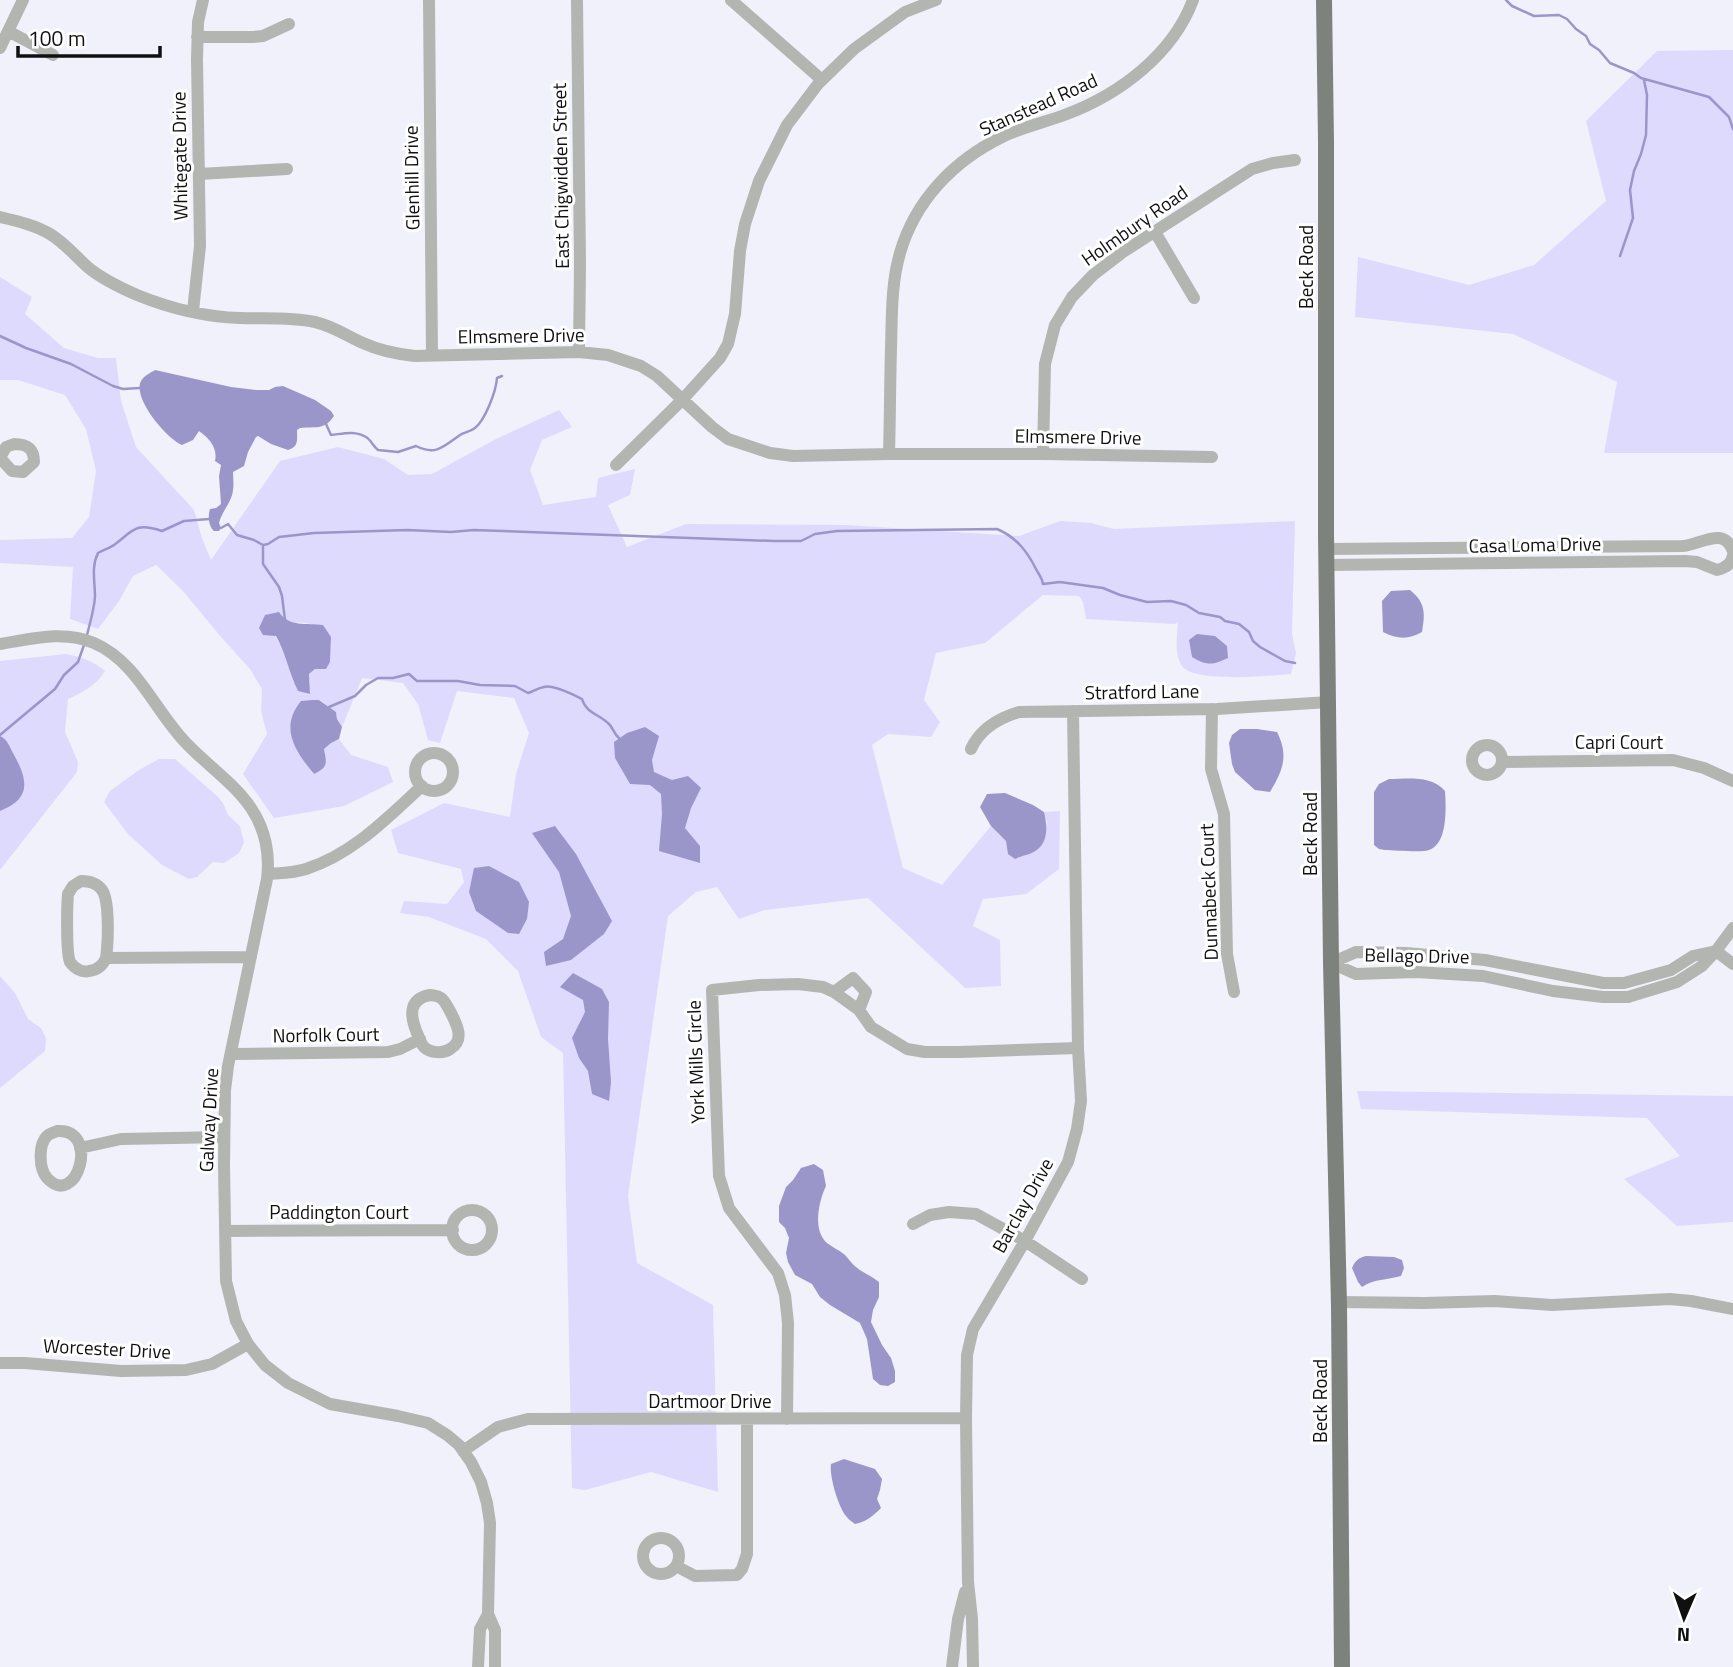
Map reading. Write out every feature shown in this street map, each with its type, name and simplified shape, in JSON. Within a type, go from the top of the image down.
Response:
[{"type":"main road","name":"Beck Road","points":[[1324,0],[1331,963],[1339,1301],[1342,1667]]},
{"type":"street","points":[[0,48],[23,0]]},
{"type":"street","name":"Whitegate Drive","points":[[193,312],[200,246],[197,37],[203,0]]},
{"type":"street","name":"Glenhill Drive","points":[[429,0],[432,356]]},
{"type":"street","name":"East Chigwidden Street","points":[[577,0],[579,352]]},
{"type":"street","points":[[731,0],[822,79]]},
{"type":"street","points":[[616,465],[683,399],[720,358],[728,344],[735,314],[745,224],[759,181],[787,125],[822,79],[854,49],[905,12],[936,0]]},
{"type":"street","name":"Stanstead Road","points":[[889,454],[892,286],[910,224],[932,189],[963,161],[1003,137],[1088,105],[1132,79],[1167,46],[1189,13],[1194,0]]},
{"type":"street","points":[[197,37],[263,36],[289,24]]},
{"type":"street","points":[[8,31],[53,55]]},
{"type":"street","name":"Holmbury Road","points":[[1043,454],[1045,364],[1055,325],[1072,297],[1093,275],[1123,252],[1252,169],[1295,160]]},
{"type":"street","points":[[199,174],[287,169]]},
{"type":"street","name":"Elmsmere Drive","points":[[0,217],[33,225],[54,236],[90,269],[122,288],[153,301],[193,312],[237,318],[306,320],[336,329],[377,349],[396,354],[432,356],[579,352],[608,355],[641,366],[657,376],[712,427],[729,439],[770,453],[793,456],[1043,454],[1212,457]]},
{"type":"street","points":[[1154,232],[1194,298]]},
{"type":"street","name":"Casa Loma Drive","points":[[1714,537],[1729,543],[1733,553],[1731,563],[1717,570],[1697,562],[1685,561],[1327,557],[1683,546],[1696,545],[1714,537]]},
{"type":"street","name":"Galway Drive","points":[[0,644],[59,636],[80,638],[97,644],[135,675],[186,744],[251,807],[262,829],[269,861],[268,874],[225,1090],[226,1281],[236,1321],[248,1344],[265,1365],[288,1383],[330,1404],[428,1423],[447,1435],[463,1451],[481,1482],[487,1503],[490,1524],[488,1614],[495,1630],[495,1667]]},
{"type":"street","name":"Stratford Lane","points":[[971,750],[975,738],[1003,717],[1019,712],[1212,709],[1329,702]]},
{"type":"street","name":"Dunnabeck Court","points":[[1212,709],[1211,769],[1224,814],[1227,954],[1234,992]]},
{"type":"street","name":"Barclay Drive","points":[[973,1667],[968,1582],[967,1355],[973,1329],[1068,1163],[1081,1101],[1073,711]]},
{"type":"street","name":"Capri Court","points":[[1502,762],[1673,760],[1704,768],[1733,781]]},
{"type":"street","points":[[268,874],[304,870],[341,854],[366,836],[422,786]]},
{"type":"street","points":[[82,881],[100,887],[104,894],[107,918],[106,958],[103,965],[88,972],[75,967],[68,956],[68,897],[73,886],[82,881]]},
{"type":"street","name":"Bellago Drive","points":[[1331,963],[1356,974],[1416,972],[1483,976],[1553,991],[1628,997],[1677,982],[1702,966],[1733,928]]},
{"type":"street","points":[[1716,951],[1733,964]]},
{"type":"street","name":"Bellago Drive","points":[[1331,963],[1356,952],[1406,953],[1485,960],[1603,983],[1624,983],[1671,970],[1693,956],[1716,951]]},
{"type":"street","points":[[106,958],[251,957]]},
{"type":"street","points":[[834,992],[853,978],[866,992],[859,1010]]},
{"type":"street","name":"York Mills Circle","points":[[787,1419],[788,1323],[785,1295],[778,1273],[729,1208],[719,1176],[712,990],[759,985],[798,984],[823,987],[859,1010],[871,1027],[907,1049],[925,1052],[1078,1048]]},
{"type":"street","points":[[425,996],[438,997],[445,1002],[457,1025],[457,1042],[447,1051],[437,1052],[425,1048],[419,1039],[412,1017],[413,1007],[425,996]]},
{"type":"street","name":"Norfolk Court","points":[[231,1054],[388,1052],[419,1039]]},
{"type":"street","points":[[80,1148],[121,1139],[224,1137]]},
{"type":"street","points":[[913,1224],[930,1215],[948,1212],[976,1214],[1025,1241],[1082,1279]]},
{"type":"street","name":"Paddington Court","points":[[225,1231],[453,1230]]},
{"type":"street","points":[[1339,1301],[1495,1301],[1552,1305],[1670,1299],[1733,1309]]},
{"type":"street","name":"Worcester Drive","points":[[0,1363],[121,1371],[186,1370],[212,1364],[248,1344]]},
{"type":"street","name":"Dartmoor Drive","points":[[463,1451],[498,1427],[527,1419],[966,1418]]},
{"type":"street","points":[[676,1566],[695,1576],[737,1574],[742,1569],[747,1554],[747,1419]]},
{"type":"street","name":"Barclay Drive","points":[[952,1667],[958,1619],[968,1582]]},
{"type":"street","name":"Galway Drive","points":[[478,1667],[480,1629],[488,1614]]},
{"type":"shaded area","points":[[1733,50],[1733,453],[1604,453],[1617,382],[1513,334],[1355,317],[1358,257],[1469,285],[1534,265],[1606,201],[1586,121],[1657,51]]},
{"type":"shaded area","points":[[0,277],[32,297],[25,314],[64,348],[98,358],[116,358],[121,401],[136,447],[194,510],[211,560],[280,461],[338,447],[384,459],[408,475],[432,474],[496,439],[559,410],[572,427],[542,440],[530,470],[543,505],[596,497],[598,478],[635,469],[630,495],[608,505],[627,547],[686,524],[846,525],[1019,536],[1060,521],[1091,523],[1114,529],[1295,521],[1292,634],[1296,653],[1291,674],[1233,677],[1201,675],[1189,671],[1179,661],[1178,622],[1086,619],[1079,596],[1043,595],[985,643],[936,653],[924,700],[940,722],[931,737],[888,734],[872,745],[903,868],[942,885],[991,826],[1006,841],[1016,858],[1038,850],[1047,823],[1044,812],[1060,811],[1059,869],[1026,894],[983,899],[973,926],[1000,940],[1001,986],[965,988],[868,898],[765,910],[739,919],[717,887],[696,892],[668,916],[628,1196],[637,1263],[713,1305],[718,1492],[651,1472],[585,1490],[572,1488],[563,1053],[541,1037],[518,971],[486,939],[429,917],[400,913],[404,901],[447,904],[464,882],[461,869],[398,853],[391,830],[444,803],[510,817],[516,774],[529,733],[514,698],[457,691],[440,743],[428,740],[418,704],[403,683],[362,678],[342,727],[336,712],[320,700],[301,701],[292,741],[313,774],[325,764],[324,749],[339,739],[351,755],[388,767],[393,782],[344,806],[274,818],[243,774],[267,734],[261,711],[262,689],[250,669],[183,591],[156,565],[133,576],[98,629],[70,619],[73,567],[0,563],[0,540],[72,538],[89,517],[96,471],[86,429],[65,395],[18,380],[0,380]],"holes":[[[282,617],[310,624],[331,637],[330,662],[309,674],[310,694],[298,691],[275,636]]]},
{"type":"shaded area","points":[[155,370],[231,387],[269,390],[283,386],[315,400],[334,416],[323,426],[297,430],[296,445],[292,449],[288,450],[256,437],[244,466],[233,472],[232,494],[220,519],[221,528],[214,531],[209,514],[210,509],[221,504],[221,465],[215,461],[212,444],[199,431],[193,440],[182,445],[168,435],[152,417],[140,388],[142,379]]},
{"type":"shaded area","points":[[1410,590],[1419,599],[1423,609],[1422,632],[1402,638],[1383,632],[1382,601],[1391,591]]},
{"type":"shaded area","points":[[279,612],[293,622],[323,625],[331,637],[330,662],[326,669],[315,669],[309,674],[310,694],[298,691],[276,636],[263,635],[259,628],[265,615]]},
{"type":"shaded area","points":[[1197,634],[1215,636],[1227,646],[1228,658],[1210,664],[1192,657],[1189,640]]},
{"type":"shaded area","points":[[66,654],[87,660],[105,671],[93,685],[68,699],[65,732],[78,762],[77,772],[0,870],[0,661]]},
{"type":"shaded area","points":[[319,700],[336,712],[342,727],[339,739],[324,749],[324,767],[314,774],[296,748],[290,730],[294,711],[301,701]]},
{"type":"shaded area","points":[[645,727],[659,736],[652,760],[654,772],[672,780],[688,776],[701,788],[685,828],[700,846],[700,863],[659,851],[661,794],[650,785],[630,784],[615,758],[614,742],[627,733]]},
{"type":"shaded area","points":[[1240,729],[1277,732],[1283,748],[1283,763],[1270,792],[1255,790],[1235,772],[1229,743],[1232,735]]},
{"type":"shaded area","points":[[0,736],[8,743],[18,763],[24,787],[18,800],[0,811]]},
{"type":"shaded area","points":[[159,759],[175,759],[217,796],[228,815],[240,826],[244,842],[239,853],[224,863],[213,862],[197,877],[189,879],[162,865],[128,834],[104,802],[110,791]]},
{"type":"shaded area","points":[[1389,779],[1426,780],[1445,791],[1443,833],[1440,840],[1429,850],[1385,850],[1374,845],[1374,792],[1379,784]]},
{"type":"shaded area","points":[[1005,793],[1044,812],[1046,822],[1044,842],[1041,846],[1015,859],[1008,854],[1006,841],[991,826],[980,807],[987,794]]},
{"type":"shaded area","points":[[555,826],[576,854],[612,921],[604,934],[571,960],[546,966],[544,952],[563,939],[571,916],[559,872],[532,833]]},
{"type":"shaded area","points":[[489,866],[519,882],[529,902],[527,919],[519,934],[508,933],[476,911],[469,892],[474,868]]},
{"type":"shaded area","points":[[573,973],[602,989],[609,1002],[609,1101],[592,1094],[588,1071],[579,1058],[572,1038],[585,1012],[583,1000],[560,987]]},
{"type":"shaded area","points":[[0,976],[15,993],[28,1019],[41,1028],[46,1038],[45,1051],[0,1088]]},
{"type":"shaded area","points":[[1357,1091],[1733,1096],[1733,1222],[1677,1226],[1624,1179],[1680,1156],[1647,1118],[1361,1109]]},
{"type":"shaded area","points":[[814,1164],[823,1170],[826,1186],[818,1215],[822,1237],[856,1267],[879,1282],[879,1297],[871,1322],[891,1358],[895,1371],[895,1382],[888,1386],[880,1385],[873,1379],[867,1339],[860,1323],[820,1297],[812,1284],[795,1275],[788,1262],[786,1253],[789,1238],[779,1222],[779,1206],[786,1187],[801,1168]]},
{"type":"shaded area","points":[[1366,1256],[1402,1260],[1404,1268],[1401,1276],[1375,1281],[1362,1287],[1352,1268],[1357,1260]]},
{"type":"shaded area","points":[[844,1459],[875,1469],[882,1479],[877,1499],[881,1508],[863,1522],[855,1524],[843,1511],[831,1475],[831,1464]]},
{"type":"waterway","points":[[1506,0],[1512,6],[1534,16],[1559,15],[1567,19],[1610,63],[1641,78],[1709,97],[1729,117],[1733,129]]},
{"type":"waterway","points":[[1620,256],[1633,218],[1630,190],[1646,135],[1647,95],[1644,80]]},
{"type":"waterway","points":[[0,336],[71,364],[113,386],[123,389],[140,388]]},
{"type":"waterway","points":[[326,424],[331,435],[362,435],[378,450],[398,452],[416,446],[429,450],[439,449],[479,424],[495,391],[497,378],[502,376]]},
{"type":"waterway","points":[[87,635],[95,597],[94,569],[98,553],[135,529],[146,527],[162,531],[184,521],[209,519]]},
{"type":"waterway","points":[[221,528],[228,524],[237,535],[263,545],[279,537],[314,533],[407,530],[801,541],[815,534],[837,531],[997,529],[1010,536],[1025,551],[1043,584],[1060,582],[1103,588],[1147,602],[1171,601],[1186,605],[1199,613],[1239,624],[1260,647],[1285,661],[1295,663]]},
{"type":"waterway","points":[[263,545],[263,564],[279,587],[285,620]]},
{"type":"waterway","points":[[0,735],[55,689],[64,675],[78,662],[84,645]]},
{"type":"waterway","points":[[329,707],[355,696],[378,678],[409,674],[417,681],[515,686],[528,693],[548,686],[582,699],[586,707],[609,724],[619,738]]}]
